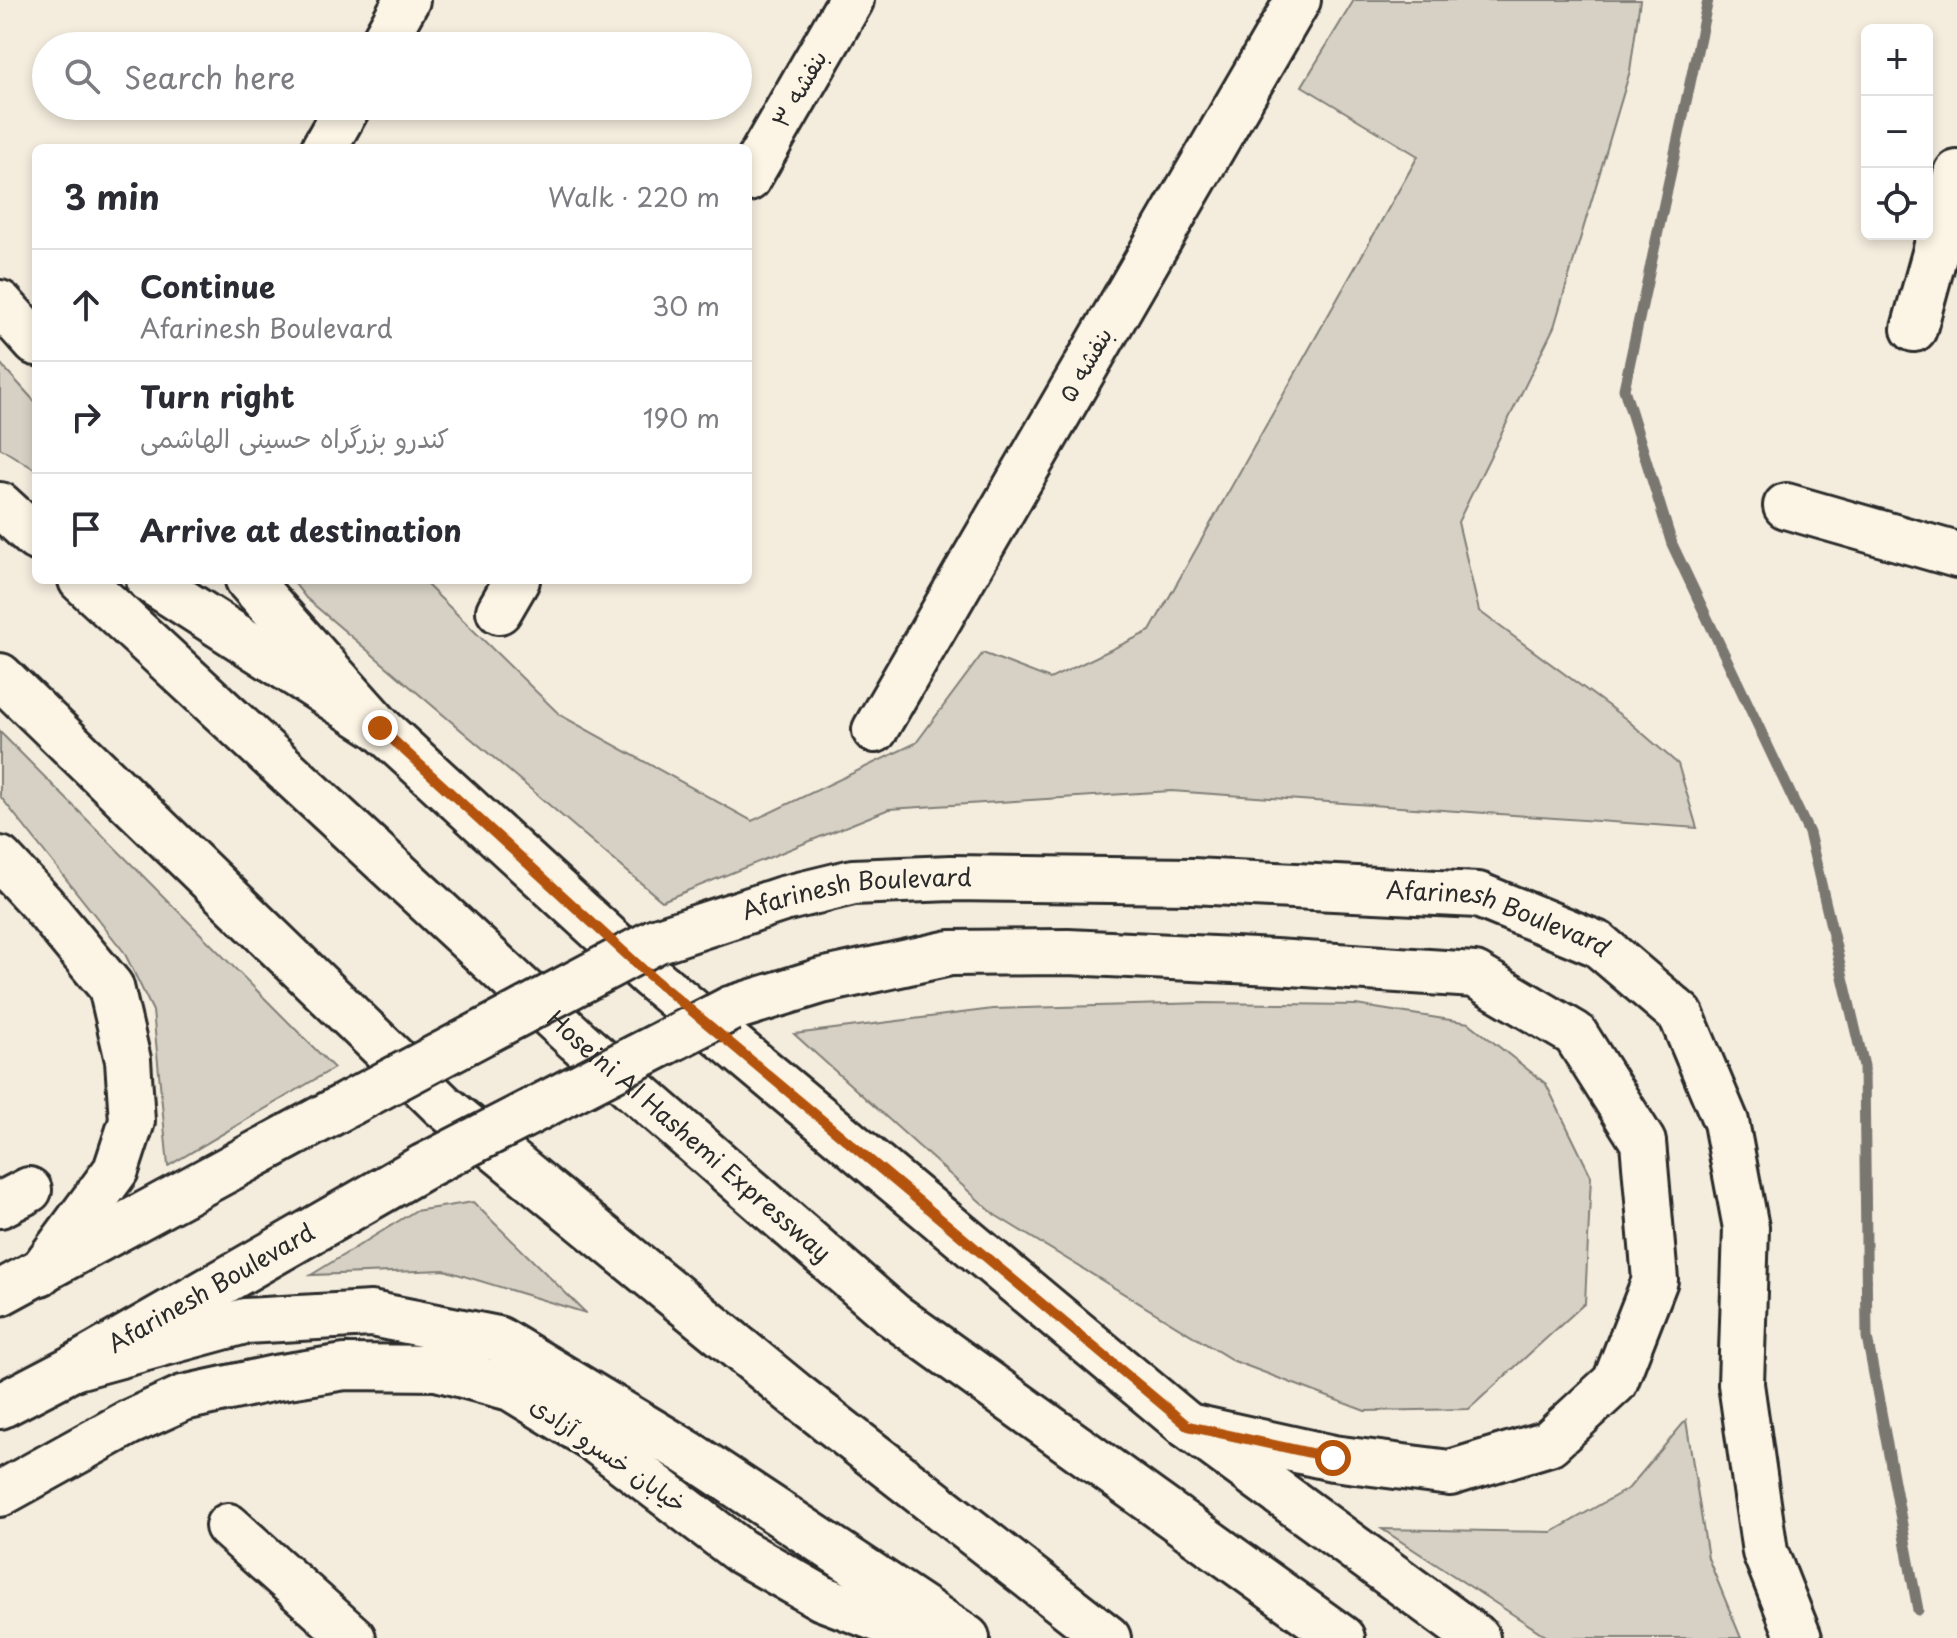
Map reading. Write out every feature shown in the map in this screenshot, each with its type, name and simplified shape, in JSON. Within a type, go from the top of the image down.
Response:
[{"type":"main road","points":[[389,32],[407,0]]},
{"type":"main road","name":"بنفشه ۳","points":[[752,172],[851,0]]},
{"type":"main road","name":"بنفشه ۵","points":[[875,730],[1298,0]]},
{"type":"main road","points":[[326,144],[340,120]]},
{"type":"main road","points":[[1914,329],[1957,173]]},
{"type":"main road","points":[[0,303],[32,339]]},
{"type":"main road","points":[[0,484],[32,505]]},
{"type":"main road","points":[[0,505],[32,534]]},
{"type":"main road","points":[[1786,506],[1957,555]]},
{"type":"main road","name":"Hoseini Al Hashemi Expressway","points":[[85,584],[577,1040],[893,1315],[1342,1638]]},
{"type":"main road","points":[[155,584],[380,728]]},
{"type":"main road","points":[[252,584],[380,728],[650,976],[1188,1426],[1477,1638]]},
{"type":"main road","points":[[0,676],[442,1105],[796,1395],[1108,1638]]},
{"type":"main road","points":[[0,859],[111,987],[128,1060],[132,1121],[116,1170],[40,1273],[0,1293]]},
{"type":"main road","name":"Afarinesh Boulevard","points":[[40,1273],[350,1103],[656,941],[783,899],[853,882],[951,878],[1192,881],[1478,895],[1598,944],[1681,1015],[1726,1122],[1746,1228],[1741,1384],[1765,1552],[1799,1638]]},
{"type":"main road","name":"Afarinesh Boulevard","points":[[0,1406],[73,1368],[423,1167],[730,1009],[821,981],[950,953],[1068,952],[1475,975],[1575,1034],[1643,1142],[1655,1280],[1615,1382],[1549,1443],[1450,1473],[1333,1458],[1188,1426]]},
{"type":"main road","points":[[73,1368],[245,1321],[371,1314],[498,1339],[688,1453],[967,1638]]},
{"type":"main road","name":"خیابان خسرو آزادی","points":[[0,1494],[128,1423],[183,1398],[345,1367],[437,1368],[511,1388],[591,1437],[740,1551],[822,1598],[928,1638]]},
{"type":"main road","points":[[228,1526],[353,1638]]},
{"type":"shaded area","points":[[1354,0],[1640,0],[1630,71],[1554,327],[1458,522],[1479,611],[1626,719],[1678,764],[1697,828],[1171,791],[889,809],[662,901],[306,598],[295,584],[426,584],[560,715],[752,821],[916,743],[983,653],[1050,679],[1150,631],[1418,156],[1302,86]]},
{"type":"shaded area","points":[[0,363],[32,399],[32,468],[0,448]]},
{"type":"shaded area","points":[[0,732],[334,1068],[168,1166],[153,1011],[124,952],[0,796]]},
{"type":"shaded area","points":[[1204,1003],[1356,1005],[1469,1023],[1546,1084],[1591,1176],[1585,1303],[1469,1409],[1365,1411],[1234,1361],[995,1215],[794,1034],[993,1009]]},
{"type":"shaded area","points":[[473,1202],[586,1313],[444,1270],[311,1275],[415,1211]]},
{"type":"shaded area","points":[[1686,1420],[1708,1558],[1741,1638],[1549,1638],[1382,1529],[1552,1532],[1629,1488]]},
{"type":"waterway","points":[[1708,0],[1624,389],[1672,544],[1809,833],[1864,1066],[1867,1337],[1918,1610]]},
{"type":"route","points":[[380,728],[650,976],[1188,1426],[1333,1458]]}]
